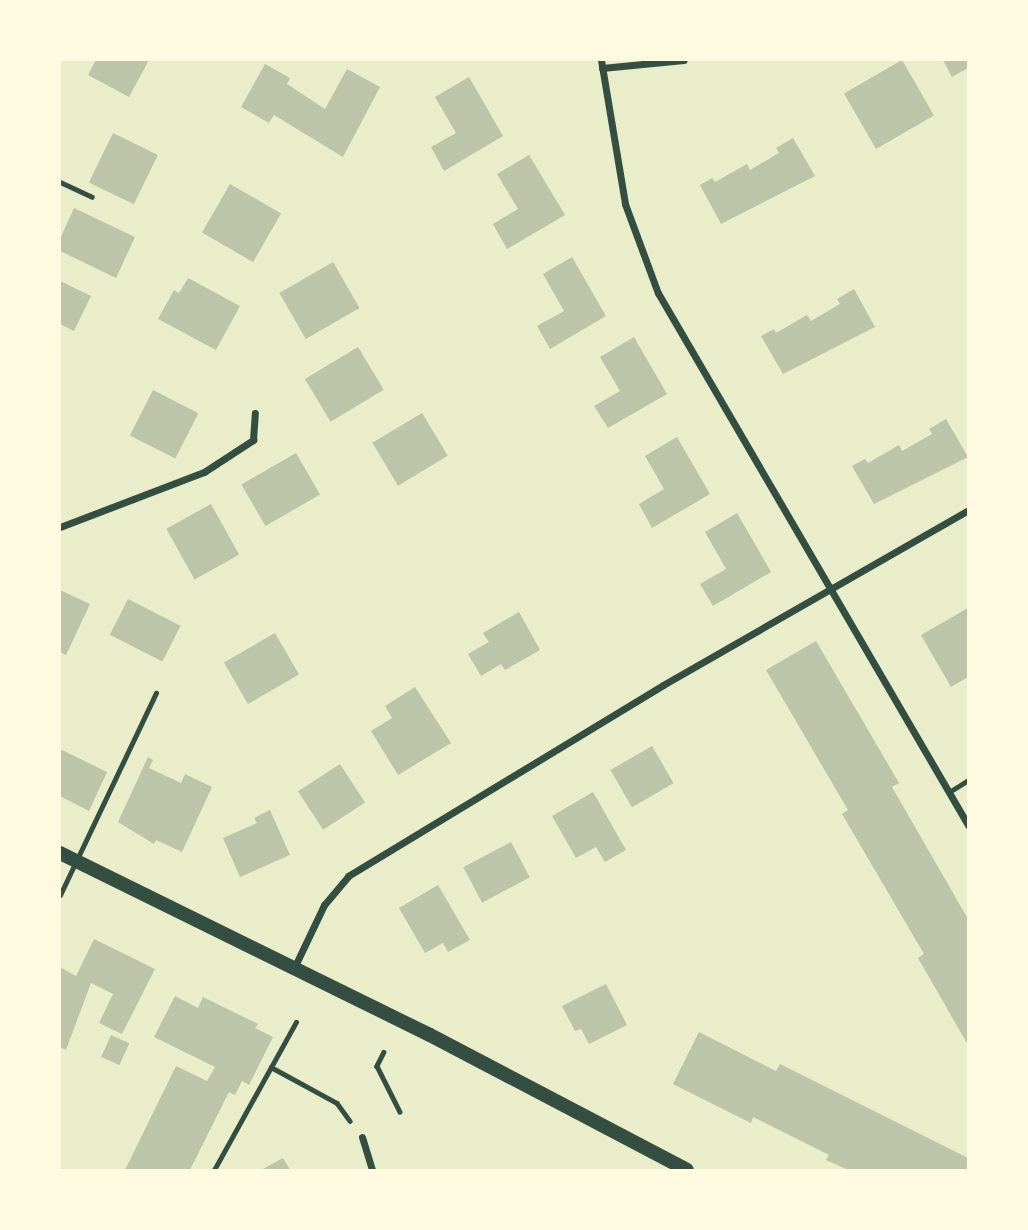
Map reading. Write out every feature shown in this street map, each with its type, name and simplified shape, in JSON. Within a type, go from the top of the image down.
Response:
[{"type":"main road","points":[[60,853],[294,968],[687,1171]]},
{"type":"street","points":[[684,60],[602,64],[625,204],[659,293],[968,825]]},
{"type":"street","points":[[60,527],[204,472],[253,440],[255,413]]},
{"type":"street","points":[[294,968],[324,905],[348,876],[829,588],[968,510]]},
{"type":"street","points":[[362,1138],[372,1171]]},
{"type":"lane","points":[[60,182],[92,198]]},
{"type":"lane","points":[[60,895],[156,693]]},
{"type":"lane","points":[[949,792],[968,780]]},
{"type":"path","points":[[214,1171],[296,1022]]},
{"type":"path","points":[[384,1052],[377,1066],[400,1112]]},
{"type":"path","points":[[271,1067],[337,1103],[362,1138]]},
{"type":"building","points":[[96,60],[149,60],[129,97],[88,75]]},
{"type":"building","points":[[902,60],[934,115],[876,149],[844,94]]},
{"type":"building","points":[[943,60],[968,60],[968,68],[952,77]]},
{"type":"building","points":[[265,64],[290,78],[287,84],[325,109],[347,69],[380,87],[343,157],[274,115],[269,123],[241,107]]},
{"type":"building","points":[[469,77],[503,136],[444,171],[431,147],[456,133],[435,97]]},
{"type":"building","points":[[113,133],[158,155],[134,204],[89,182]]},
{"type":"building","points":[[793,138],[815,176],[721,224],[700,185],[712,178],[715,182],[747,164],[750,170],[779,153],[776,148]]},
{"type":"building","points":[[529,155],[565,215],[507,249],[493,224],[518,209],[497,174]]},
{"type":"building","points":[[230,184],[281,214],[253,262],[202,232]]},
{"type":"building","points":[[74,208],[135,237],[116,278],[60,251],[60,239]]},
{"type":"building","points":[[572,257],[606,316],[550,349],[537,326],[564,311],[543,274]]},
{"type":"building","points":[[333,262],[360,308],[306,339],[279,293]]},
{"type":"building","points":[[188,278],[240,306],[216,350],[158,319],[174,290],[179,293]]},
{"type":"building","points":[[60,281],[91,296],[74,331],[60,324]]},
{"type":"building","points":[[854,289],[875,327],[783,374],[761,336],[774,329],[776,333],[807,315],[811,321],[840,304],[837,299]]},
{"type":"building","points":[[634,337],[667,394],[608,428],[594,406],[620,391],[600,357]]},
{"type":"building","points":[[358,347],[384,390],[331,422],[305,379]]},
{"type":"building","points":[[153,390],[198,413],[175,459],[130,435]]},
{"type":"building","points":[[422,413],[448,456],[398,486],[372,443]]},
{"type":"building","points":[[946,419],[968,457],[874,504],[852,466],[865,459],[868,463],[899,445],[902,451],[932,434],[929,429]]},
{"type":"building","points":[[677,437],[710,494],[652,528],[639,504],[664,489],[645,456]]},
{"type":"building","points":[[296,453],[320,495],[265,526],[241,485]]},
{"type":"building","points":[[211,504],[239,555],[195,579],[166,529]]},
{"type":"building","points":[[737,513],[771,572],[713,606],[700,584],[726,569],[705,532]]},
{"type":"building","points":[[60,590],[90,604],[66,655],[60,652]]},
{"type":"building","points":[[128,599],[181,626],[162,661],[110,635]]},
{"type":"building","points":[[968,608],[968,677],[951,687],[921,635]]},
{"type":"building","points":[[519,612],[540,650],[505,670],[501,664],[481,676],[468,654],[489,642],[483,633]]},
{"type":"building","points":[[275,633],[299,675],[248,704],[224,662]]},
{"type":"building","points":[[816,641],[899,783],[892,787],[968,919],[968,1045],[918,958],[924,954],[842,814],[848,810],[766,670]]},
{"type":"building","points":[[415,687],[451,743],[398,775],[371,731],[392,718],[385,706]]},
{"type":"building","points":[[652,746],[674,783],[632,807],[610,770]]},
{"type":"building","points":[[60,749],[107,772],[89,811],[60,796]]},
{"type":"building","points":[[148,757],[153,760],[149,768],[181,783],[185,774],[212,787],[182,852],[156,840],[154,844],[118,822]]},
{"type":"building","points":[[340,764],[365,803],[323,830],[298,791]]},
{"type":"building","points":[[593,792],[626,850],[605,862],[596,847],[576,858],[552,816]]},
{"type":"building","points":[[270,810],[290,855],[240,877],[223,838],[257,823],[254,818]]},
{"type":"building","points":[[511,842],[530,877],[482,903],[463,867]]},
{"type":"building","points":[[438,885],[470,940],[448,952],[443,943],[425,953],[399,908]]},
{"type":"building","points":[[94,939],[155,969],[122,1034],[99,1023],[113,994],[91,983],[66,1050],[60,1047],[60,967],[76,976]]},
{"type":"building","points":[[606,984],[627,1025],[589,1044],[581,1029],[575,1031],[562,1006]]},
{"type":"building","points":[[175,996],[198,1008],[203,997],[258,1024],[255,1028],[273,1037],[249,1085],[242,1081],[235,1095],[229,1092],[190,1170],[125,1170],[176,1066],[207,1081],[215,1067],[154,1037]]},
{"type":"building","points":[[699,1032],[776,1071],[780,1064],[968,1158],[968,1170],[848,1170],[826,1160],[829,1155],[753,1117],[751,1123],[673,1084]]},
{"type":"building","points":[[111,1035],[129,1043],[120,1065],[101,1057]]},
{"type":"building","points":[[283,1158],[290,1170],[261,1170]]}]
